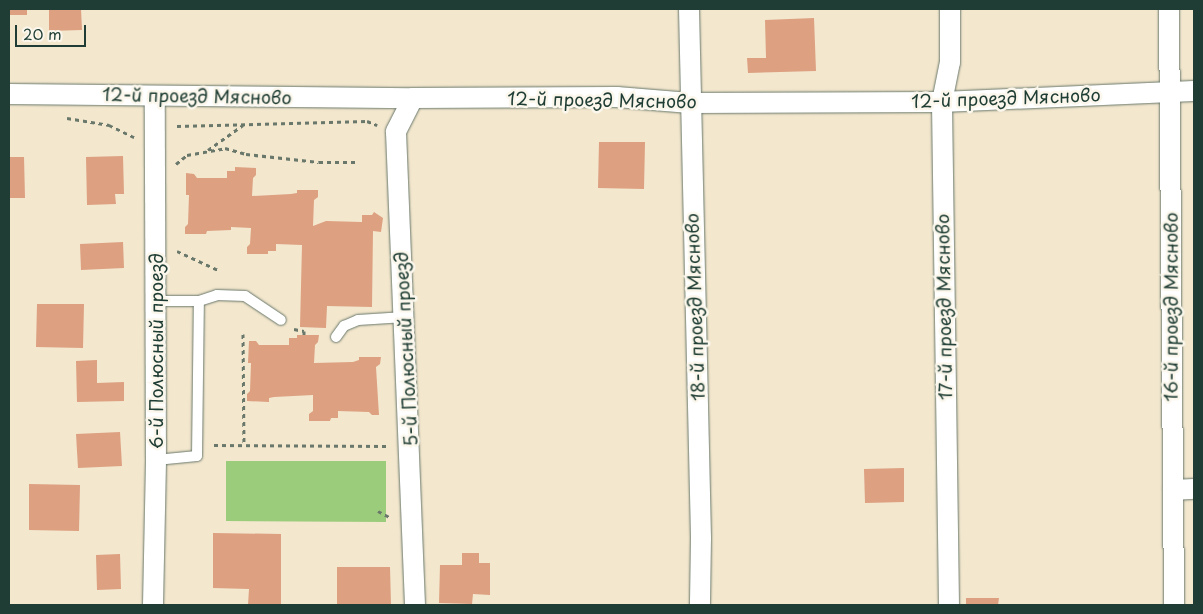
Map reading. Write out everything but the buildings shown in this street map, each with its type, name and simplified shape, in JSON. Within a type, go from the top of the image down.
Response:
[{"type":"street","name":"18-й проезд Мясново","points":[[689,9],[701,538],[700,605]]},
{"type":"street","name":"17-й проезд Мясново","points":[[948,605],[942,102],[950,62],[950,9]]},
{"type":"street","name":"16-й проезд Мясново","points":[[1169,9],[1174,605]]},
{"type":"street","name":"12-й проезд Мясново","points":[[9,94],[414,98],[617,97],[690,103],[942,102],[1170,91],[1194,92]]},
{"type":"street","name":"6-й Полюсный проезд","points":[[153,605],[156,460],[155,96]]},
{"type":"street","points":[[396,132],[414,98]]},
{"type":"street","name":"5-й Полюсный проезд","points":[[396,132],[405,317],[415,605]]},
{"type":"street","points":[[1173,490],[1194,490]]},
{"type":"lane","points":[[156,301],[199,301],[217,295],[244,296],[281,320]]},
{"type":"lane","points":[[156,460],[197,456],[199,301]]},
{"type":"lane","points":[[336,337],[344,326],[358,320],[405,317]]},
{"type":"path","points":[[64,118],[109,125],[126,131],[156,152]]},
{"type":"path","points":[[171,126],[367,121],[396,132]]},
{"type":"path","points":[[205,152],[244,124]]},
{"type":"path","points":[[174,165],[187,155],[225,148],[246,154],[319,162],[357,162]]},
{"type":"path","points":[[173,249],[218,270]]},
{"type":"path","points":[[243,334],[244,445]]},
{"type":"path","points":[[197,445],[410,446]]},
{"type":"green space","points":[[226,461],[386,461],[386,522],[226,521]]}]
